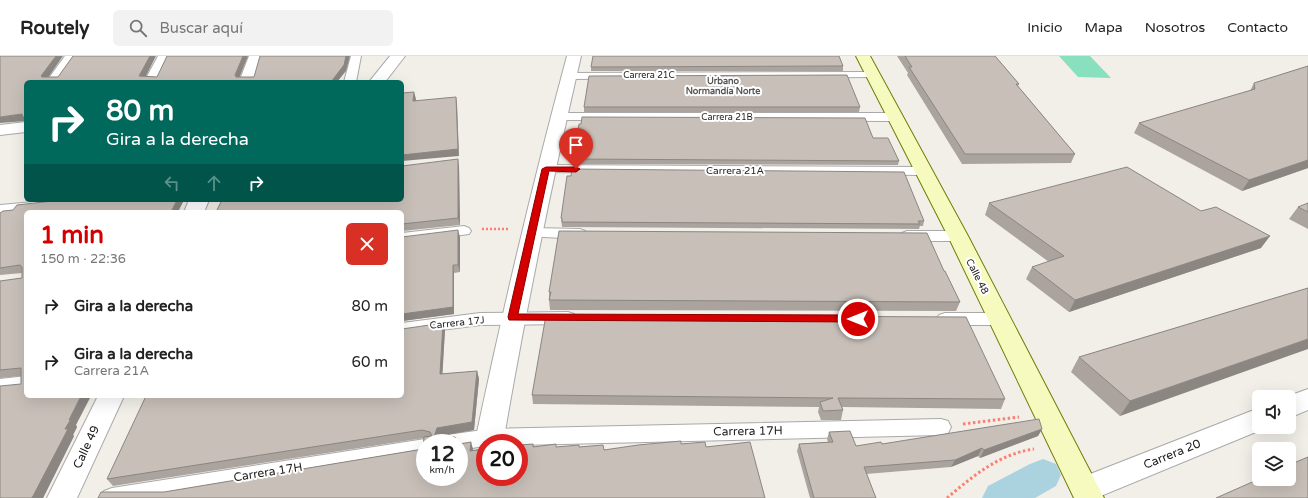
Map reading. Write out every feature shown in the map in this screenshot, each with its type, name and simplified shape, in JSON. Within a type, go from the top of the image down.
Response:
[{"type":"street","points":[[55,80],[72,56]]},
{"type":"street","points":[[153,80],[164,56]]},
{"type":"street","points":[[248,80],[256,56]]},
{"type":"street","points":[[379,80],[398,56]]},
{"type":"street","name":"Calle 48","points":[[862,56],[958,236],[1048,413],[1087,494]]},
{"type":"street","points":[[491,434],[513,317],[546,169],[572,66]]},
{"type":"street","points":[[0,130],[24,125]]},
{"type":"street","name":"Calle 49","points":[[62,498],[109,398]]},
{"type":"street","points":[[1296,404],[1308,399]]},
{"type":"street","name":"Carrera 20","points":[[1087,494],[1252,422]]},
{"type":"lane","points":[[351,80],[356,56]]},
{"type":"lane","name":"Carrera 21C","points":[[572,66],[872,75]]},
{"type":"lane","name":"Carrera 21B","points":[[559,117],[895,117]]},
{"type":"lane","name":"Carrera 21A","points":[[546,169],[924,171]]},
{"type":"lane","points":[[3,212],[45,204]]},
{"type":"lane","points":[[404,238],[464,231]]},
{"type":"lane","points":[[532,233],[595,234]]},
{"type":"lane","points":[[895,236],[958,236]]},
{"type":"lane","points":[[513,317],[585,318]]},
{"type":"lane","name":"Carrera 17J","points":[[404,329],[450,322],[513,317]]},
{"type":"lane","points":[[928,319],[1000,319]]},
{"type":"lane","points":[[0,386],[24,383]]},
{"type":"lane","name":"Carrera 17H","points":[[528,436],[941,427]]},
{"type":"lane","name":"Carrera 17H","points":[[112,498],[416,448]]},
{"type":"path","points":[[464,231],[502,229],[532,233]]},
{"type":"path","points":[[941,427],[1048,413]]},
{"type":"path","points":[[946,498],[976,474],[1005,457],[1028,449],[1068,453]]},
{"type":"green space","points":[[1059,56],[1090,56],[1111,78],[1078,77]]},
{"type":"building","points":[[0,56],[56,56],[41,76],[58,77],[73,56],[150,56],[139,76],[157,77],[167,56],[243,56],[235,75],[236,77],[254,77],[260,56],[346,56],[344,65],[333,80],[24,80],[24,117],[22,114],[0,117]]},
{"type":"building","points":[[593,56],[839,56],[843,66],[591,67]]},
{"type":"building","points":[[905,56],[995,56],[1019,84],[1016,84],[1075,154],[965,154],[909,67],[912,67]]},
{"type":"building","points":[[1308,66],[1308,160],[1249,180],[1139,123],[1255,89],[1254,83]]},
{"type":"building","points":[[847,75],[860,107],[584,107],[589,76]]},
{"type":"building","points":[[414,92],[413,101],[456,97],[458,149],[404,155],[404,93]]},
{"type":"building","points":[[582,117],[865,118],[873,138],[888,138],[899,161],[573,159],[579,124],[581,124]]},
{"type":"building","points":[[458,159],[458,218],[404,224],[404,210],[217,210],[221,202],[404,202],[404,166]]},
{"type":"building","points":[[1127,167],[1201,211],[1216,207],[1270,236],[1075,300],[1032,267],[1064,256],[989,203]]},
{"type":"building","points":[[572,169],[904,172],[924,221],[918,221],[920,224],[562,222],[561,218],[567,176],[571,176]]},
{"type":"building","points":[[44,202],[176,202],[172,210],[24,210],[24,398],[80,398],[65,429],[68,429],[32,498],[0,498],[0,386],[21,384],[21,368],[0,370],[0,281],[22,278],[22,267],[20,265],[0,268],[0,213],[3,211],[13,210],[17,205]]},
{"type":"building","points":[[1308,203],[1308,212],[1298,207]]},
{"type":"building","points":[[458,230],[458,265],[453,265],[453,307],[404,314],[404,237]]},
{"type":"building","points":[[559,231],[927,233],[960,302],[549,300]]},
{"type":"building","points":[[1308,288],[1308,339],[1130,401],[1079,357]]},
{"type":"building","points":[[546,315],[966,317],[1005,399],[838,398],[843,410],[823,411],[820,402],[833,398],[532,395]]},
{"type":"building","points":[[443,323],[440,374],[477,371],[472,422],[437,428],[435,434],[422,430],[107,479],[145,398],[404,398],[404,329]]},
{"type":"building","points":[[1039,419],[1042,429],[984,450],[982,448],[955,460],[864,467],[876,498],[814,498],[799,444],[833,442],[829,432],[850,431],[856,446],[881,442],[882,444]]},
{"type":"building","points":[[681,441],[681,444],[705,442],[706,447],[750,442],[765,498],[98,498],[101,492],[164,492],[416,450],[416,486],[468,486],[468,442],[471,442],[470,451],[476,450],[476,486],[528,486],[528,444],[533,444],[533,447],[556,444],[556,447],[603,445],[604,450]]},
{"type":"building","points":[[1308,457],[1308,498],[1216,498],[1252,482],[1252,486],[1296,486],[1296,462]]},
{"type":"waterway","points":[[1001,498],[1043,475]]},
{"type":"district","name":"Urbano Normandía Norte","points":[[723,86]]},
{"type":"route","points":[[576,169],[546,169],[513,317],[858,319]]}]
